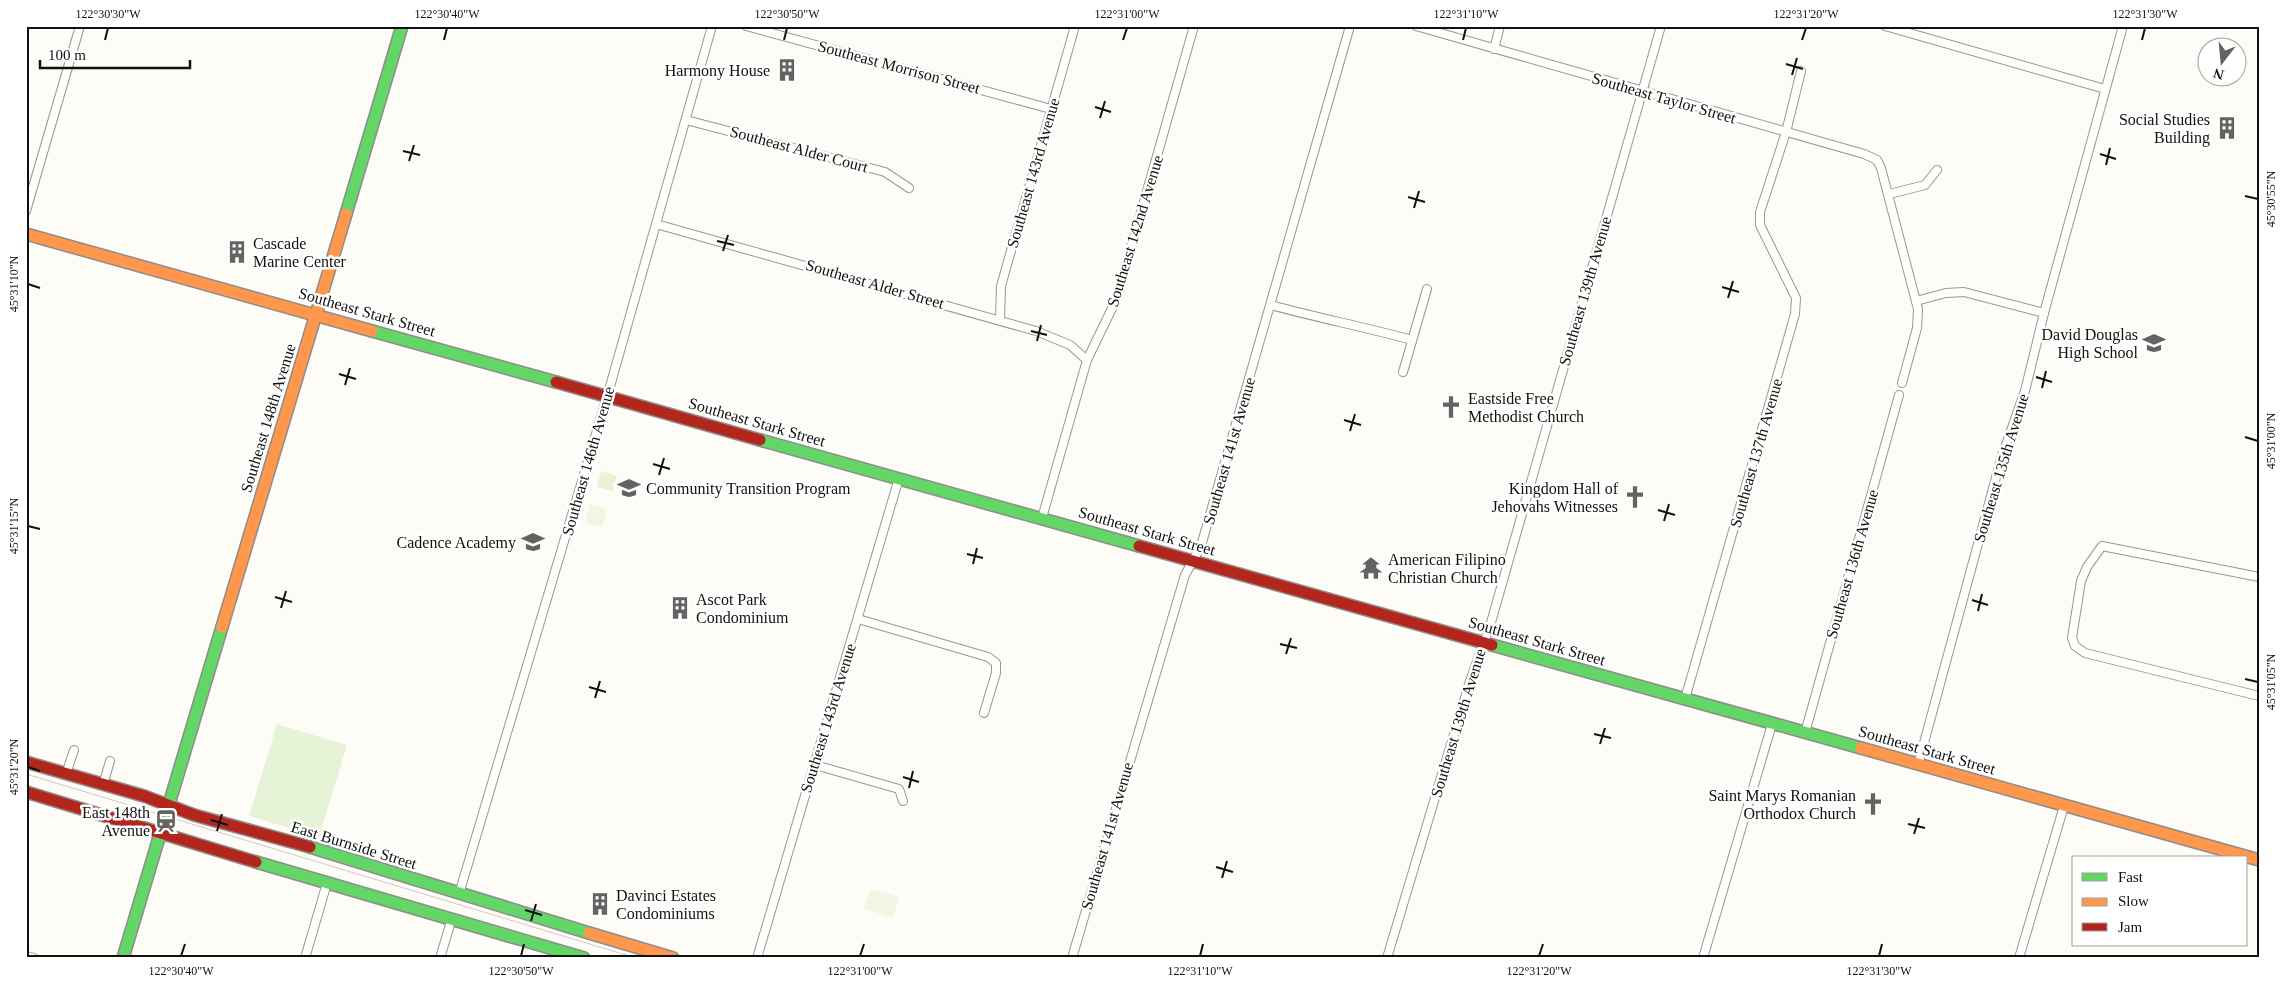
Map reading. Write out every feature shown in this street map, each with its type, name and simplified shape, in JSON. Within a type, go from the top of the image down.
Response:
[{"type":"main road","name":"Southeast 148th Avenue","points":[[122,958],[402,26]]},
{"type":"main road","name":"Southeast Stark Street","points":[[26,234],[2245,856]]},
{"type":"main road","name":"East Burnside Street","points":[[26,762],[103,784],[203,817],[355,860],[459,894],[673,958]]},
{"type":"main road","points":[[26,792],[584,958]]},
{"type":"street","points":[[26,210],[80,26]]},
{"type":"street","name":"Southeast 146th Avenue","points":[[459,894],[607,397],[712,26]]},
{"type":"street","name":"Southeast Morrison Street","points":[[746,26],[1051,109]]},
{"type":"street","name":"Southeast 143rd Avenue","points":[[1000,320],[1001,286],[1075,26]]},
{"type":"street","name":"Southeast 142nd Avenue","points":[[1042,518],[1087,360],[1116,300],[1194,26]]},
{"type":"street","name":"Southeast 141st Avenue","points":[[1072,958],[1185,575],[1202,546],[1350,26]]},
{"type":"street","name":"Southeast Taylor Street","points":[[1416,26],[1870,156],[1876,160],[1881,168],[1889,194]]},
{"type":"street","points":[[1494,49],[1500,26]]},
{"type":"street","name":"Southeast 139th Avenue","points":[[1388,958],[1483,642],[1492,618],[1661,26]]},
{"type":"street","points":[[1886,26],[2105,89]]},
{"type":"street","name":"Southeast 135th Avenue","points":[[1918,765],[2001,459],[2025,391],[2044,313],[2122,26]]},
{"type":"street","points":[[1786,132],[1801,71]]},
{"type":"street","name":"Southeast Alder Court","points":[[686,120],[885,172],[909,188]]},
{"type":"street","name":"Southeast 137th Avenue","points":[[1685,699],[1796,314],[1796,298],[1760,225],[1760,212],[1786,132]]},
{"type":"street","points":[[1902,383],[1917,328],[1916,301],[1889,194],[1924,185],[1937,170]]},
{"type":"street","name":"Southeast Alder Street","points":[[656,224],[1000,320],[1054,337],[1070,345],[1087,360]]},
{"type":"street","points":[[1403,372],[1427,289]]},
{"type":"street","points":[[1916,301],[1946,293],[1964,292],[2044,313]]},
{"type":"street","points":[[1271,305],[1412,340]]},
{"type":"street","name":"Southeast 136th Avenue","points":[[1805,733],[1899,395]]},
{"type":"street","name":"Southeast 143rd Avenue","points":[[757,958],[899,478]]},
{"type":"street","points":[[2259,577],[2102,546],[2087,567],[2081,581],[2072,638],[2074,646],[2085,653],[2259,696]]},
{"type":"street","points":[[858,619],[988,657],[996,663],[996,673],[984,713]]},
{"type":"street","points":[[1702,958],[1772,724]]},
{"type":"street","points":[[66,774],[74,750]]},
{"type":"street","points":[[103,784],[110,761]]},
{"type":"street","points":[[815,765],[899,789],[903,802]]},
{"type":"street","points":[[2019,958],[2064,806]]},
{"type":"street","points":[[305,958],[327,883]]},
{"type":"street","points":[[440,958],[452,918]]},
{"type":"street","points":[[26,956],[34,958]]},
{"type":"green space","points":[[601,471],[617,476],[613,491],[597,487]]},
{"type":"green space","points":[[590,504],[607,509],[602,527],[585,522]]},
{"type":"green space","points":[[277,724],[347,745],[319,837],[249,816]]},
{"type":"green space","points":[[871,889],[899,897],[893,918],[864,909]]},
{"type":"tram line","points":[[26,774],[636,958]]},
{"type":"traffic: fast","points":[[346,214],[402,26]]},
{"type":"traffic: fast","points":[[372,331],[556,382]]},
{"type":"traffic: fast","points":[[760,440],[1139,546]]},
{"type":"traffic: fast","points":[[123,958],[222,627]]},
{"type":"traffic: fast","points":[[1492,645],[1861,748]]},
{"type":"traffic: fast","points":[[310,847],[589,933]]},
{"type":"traffic: fast","points":[[256,862],[584,958]]},
{"type":"traffic: slow","points":[[222,627],[346,214]]},
{"type":"traffic: slow","points":[[26,234],[372,331]]},
{"type":"traffic: slow","points":[[1861,748],[2245,856]]},
{"type":"traffic: slow","points":[[2248,857],[2259,860]]},
{"type":"traffic: slow","points":[[589,933],[673,958]]},
{"type":"traffic: jam","points":[[556,382],[760,440]]},
{"type":"traffic: jam","points":[[1139,546],[1492,645]]},
{"type":"traffic: jam","points":[[26,762],[144,796],[194,815],[310,847]]},
{"type":"traffic: jam","points":[[26,792],[256,862]]},
{"type":"place","name":"Harmony House","points":[[787,70]]},
{"type":"place","name":"Social Studies Building","points":[[2227,128]]},
{"type":"place","name":"Cascade Marine Center","points":[[237,252]]},
{"type":"place","name":"David Douglas High School","points":[[2154,343]]},
{"type":"place","name":"Eastside Free Methodist Church","points":[[1451,407]]},
{"type":"place","name":"Community Transition Program","points":[[629,488]]},
{"type":"place","name":"Kingdom Hall of Jehovahs Witnesses","points":[[1635,497]]},
{"type":"place","name":"Cadence Academy","points":[[533,542]]},
{"type":"place","name":"American Filipino Christian Church","points":[[1371,568]]},
{"type":"place","name":"Ascot Park Condominium","points":[[680,608]]},
{"type":"place","name":"Saint Marys Romanian Orthodox Church","points":[[1873,804]]},
{"type":"place","name":"East 148th Avenue","points":[[166,821]]},
{"type":"place","name":"Davinci Estates Condominiums","points":[[600,904]]}]
